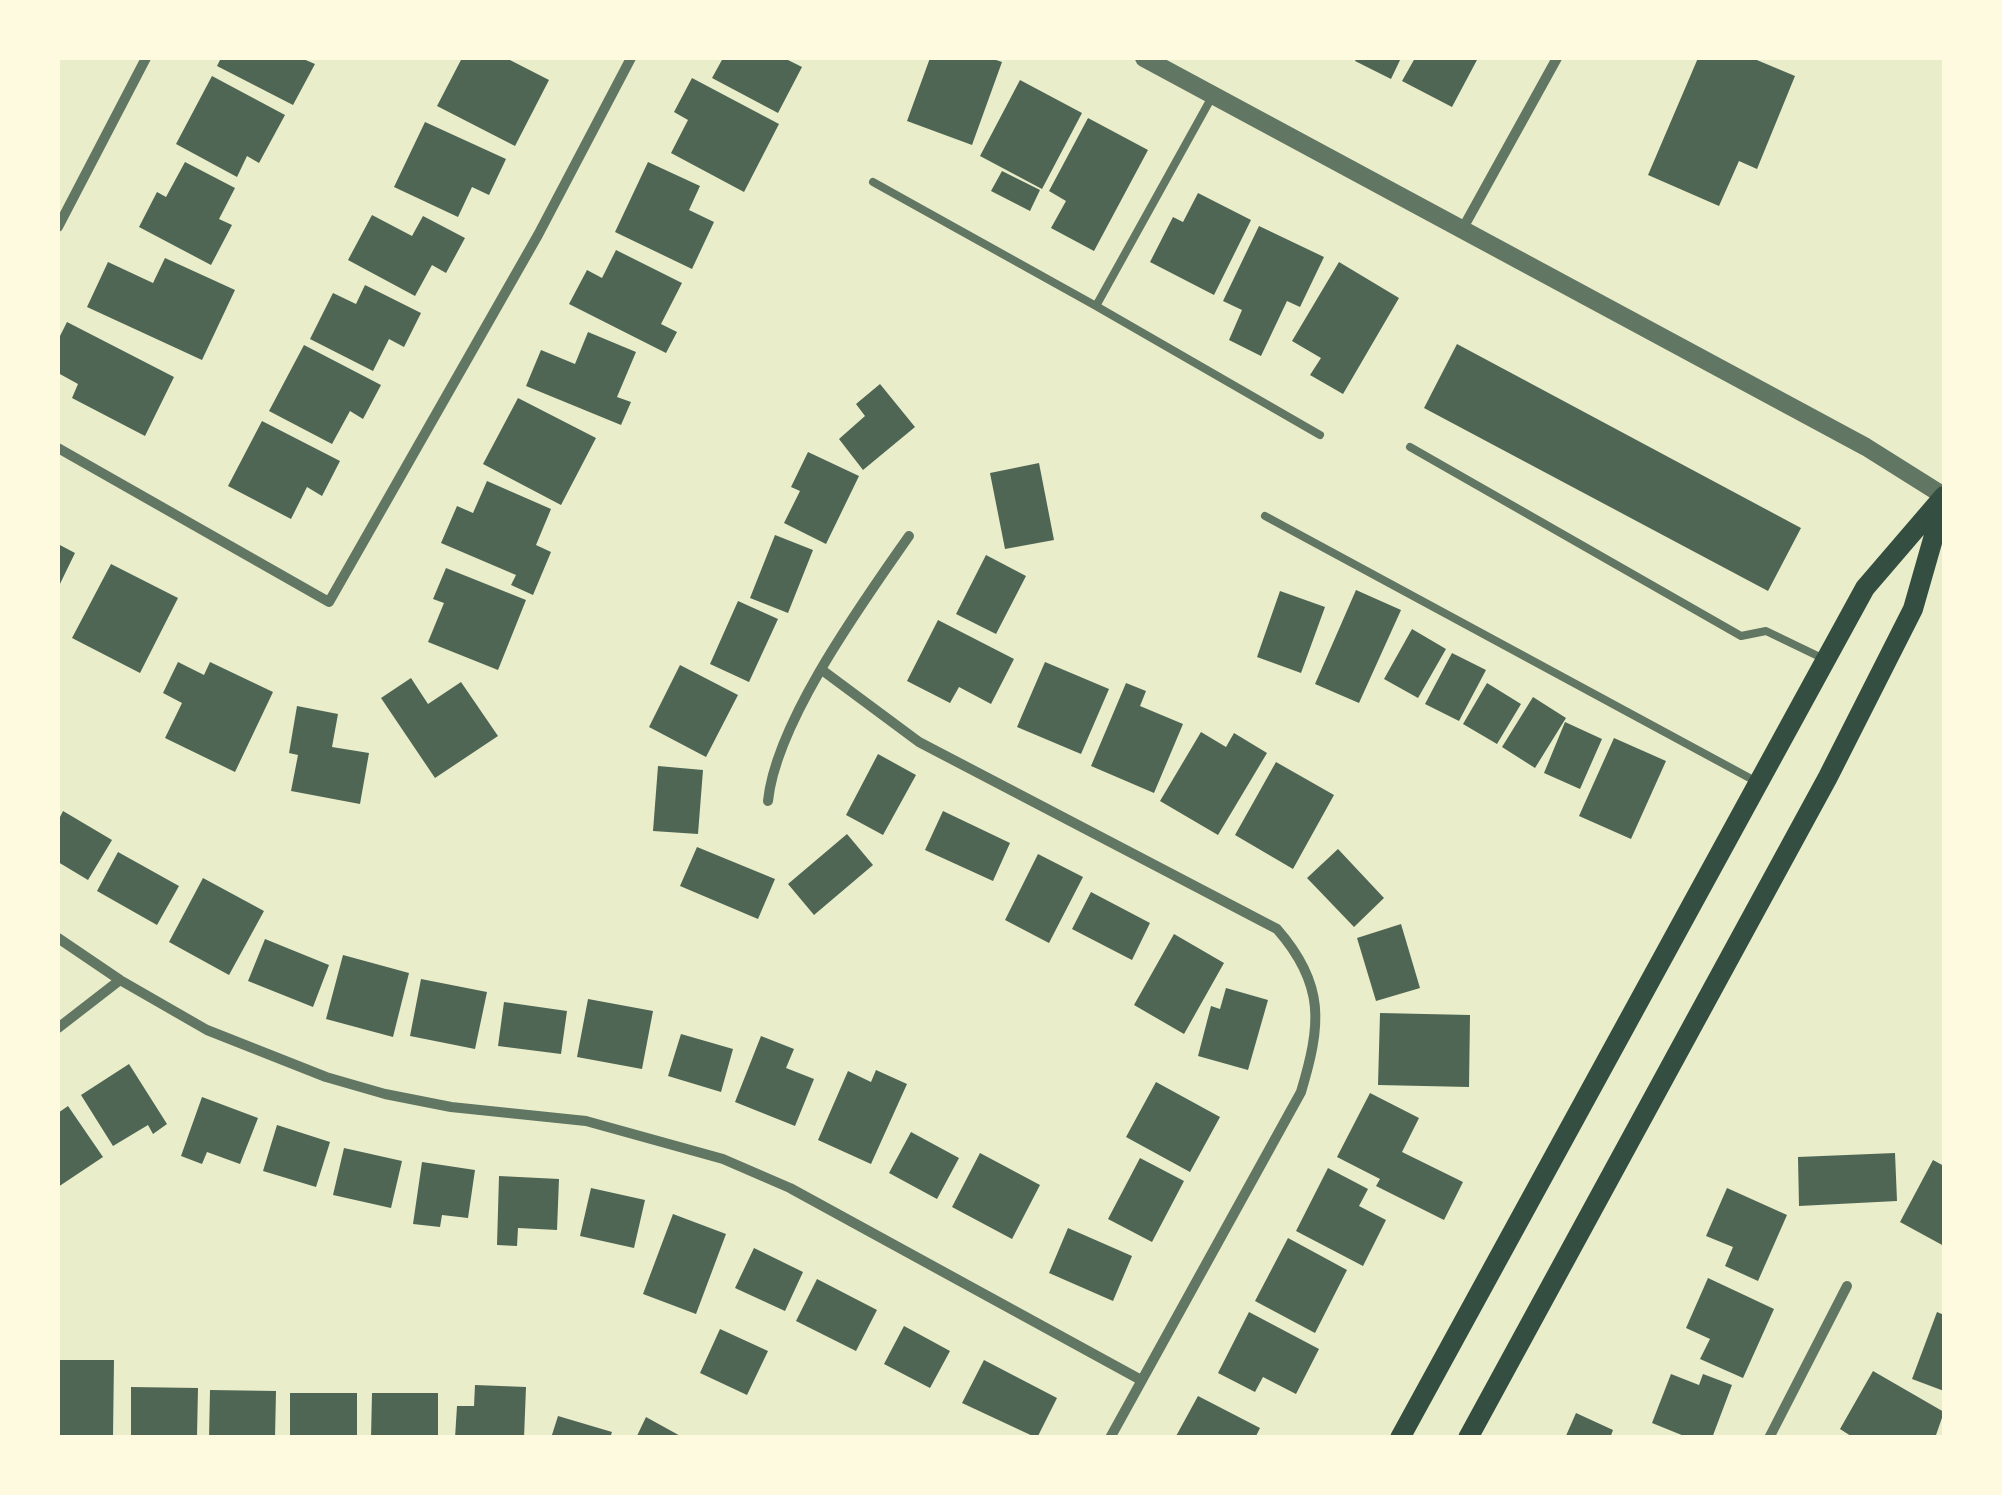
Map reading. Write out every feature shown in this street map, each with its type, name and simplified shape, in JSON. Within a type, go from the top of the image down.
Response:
[{"type":"main road","points":[[1400,1438],[1865,588],[1944,496]]},
{"type":"main road","points":[[1468,1438],[1828,777],[1913,610],[1944,496]]},
{"type":"street","points":[[58,227],[146,58]]},
{"type":"street","points":[[58,448],[329,602],[631,58]]},
{"type":"street","points":[[1144,58],[1866,447],[1944,496]]},
{"type":"street","points":[[1463,228],[1558,58]]},
{"type":"street","points":[[768,801],[771,773],[822,670],[909,536]]},
{"type":"street","points":[[822,670],[918,742],[1277,929],[1297,952],[1312,982],[1318,1034],[1301,1092],[1110,1438]]},
{"type":"street","points":[[58,938],[120,980],[207,1030],[370,1090],[451,1107],[586,1121],[722,1159],[790,1188],[1141,1380]]},
{"type":"street","points":[[58,1028],[120,980]]},
{"type":"street","points":[[1769,1438],[1847,1286]]},
{"type":"lane","points":[[1096,306],[1213,95]]},
{"type":"lane","points":[[873,182],[1320,435]]},
{"type":"lane","points":[[1410,447],[1741,636],[1766,631],[1826,660]]},
{"type":"lane","points":[[1265,516],[1761,784]]},
{"type":"building","points":[[221,58],[301,58],[315,64],[293,105],[217,66]]},
{"type":"building","points":[[462,58],[506,58],[549,80],[515,146],[437,106]]},
{"type":"building","points":[[723,58],[784,58],[802,67],[778,113],[712,78]]},
{"type":"building","points":[[930,58],[990,58],[1002,62],[972,145],[907,121]]},
{"type":"building","points":[[1401,58],[1391,79],[1355,61]]},
{"type":"building","points":[[1415,58],[1478,58],[1452,107],[1402,81]]},
{"type":"building","points":[[1698,58],[1752,58],[1795,76],[1757,169],[1739,161],[1719,206],[1648,175]]},
{"type":"building","points":[[212,76],[285,115],[259,163],[247,156],[237,177],[176,144]]},
{"type":"building","points":[[692,78],[779,124],[744,192],[671,153],[688,120],[674,112]]},
{"type":"building","points":[[1020,80],[1082,113],[1042,189],[980,156]]},
{"type":"building","points":[[1088,118],[1148,150],[1094,251],[1051,228],[1066,201],[1049,191]]},
{"type":"building","points":[[425,122],[506,159],[489,195],[472,187],[458,217],[394,187]]},
{"type":"building","points":[[185,162],[235,188],[219,219],[232,225],[211,265],[139,227],[157,192],[166,197]]},
{"type":"building","points":[[648,162],[700,186],[689,210],[714,222],[692,269],[615,232]]},
{"type":"building","points":[[1002,171],[1040,190],[1030,211],[991,191]]},
{"type":"building","points":[[1198,193],[1251,220],[1214,295],[1150,262],[1173,217],[1183,222]]},
{"type":"building","points":[[372,215],[412,236],[423,216],[465,238],[446,273],[432,265],[415,296],[348,260]]},
{"type":"building","points":[[1259,226],[1324,257],[1300,307],[1287,301],[1261,356],[1229,340],[1242,310],[1223,301]]},
{"type":"building","points":[[616,250],[682,283],[661,324],[677,332],[666,353],[569,304],[587,270],[602,278]]},
{"type":"building","points":[[165,258],[235,290],[202,360],[87,307],[108,262],[153,283]]},
{"type":"building","points":[[1339,262],[1399,298],[1343,394],[1310,375],[1321,358],[1292,341]]},
{"type":"building","points":[[365,285],[421,313],[404,347],[389,339],[373,371],[310,339],[333,293],[356,304]]},
{"type":"building","points":[[67,322],[174,377],[145,436],[72,398],[78,384],[58,373],[58,340]]},
{"type":"building","points":[[588,332],[636,352],[617,397],[631,402],[621,425],[526,386],[541,350],[575,364]]},
{"type":"building","points":[[1457,344],[1801,528],[1768,591],[1424,408]]},
{"type":"building","points":[[304,345],[381,385],[363,419],[350,411],[332,444],[269,411]]},
{"type":"building","points":[[880,384],[915,427],[863,470],[839,439],[865,416],[856,404]]},
{"type":"building","points":[[518,398],[596,438],[561,505],[483,464]]},
{"type":"building","points":[[262,421],[340,461],[322,496],[307,487],[291,519],[228,486]]},
{"type":"building","points":[[808,452],[859,476],[826,544],[784,523],[800,491],[791,487]]},
{"type":"building","points":[[1039,463],[1054,540],[1005,549],[990,473]]},
{"type":"building","points":[[487,481],[551,509],[536,545],[551,552],[533,595],[511,585],[516,575],[441,543],[457,506],[473,513]]},
{"type":"building","points":[[775,535],[813,550],[788,613],[750,598]]},
{"type":"building","points":[[58,544],[75,553],[58,588]]},
{"type":"building","points":[[986,555],[1026,576],[996,634],[956,614]]},
{"type":"building","points":[[111,564],[178,598],[140,673],[72,638]]},
{"type":"building","points":[[446,568],[526,600],[498,670],[428,642],[444,603],[433,599]]},
{"type":"building","points":[[1356,590],[1401,610],[1359,703],[1315,684]]},
{"type":"building","points":[[1280,591],[1325,607],[1301,673],[1257,657]]},
{"type":"building","points":[[738,601],[778,619],[749,682],[710,664]]},
{"type":"building","points":[[938,620],[1014,659],[991,704],[959,687],[950,703],[907,681]]},
{"type":"building","points":[[1412,629],[1446,649],[1418,698],[1384,679]]},
{"type":"building","points":[[1452,653],[1486,670],[1459,721],[1425,704]]},
{"type":"building","points":[[178,662],[204,675],[210,662],[273,692],[235,772],[165,738],[182,703],[163,693]]},
{"type":"building","points":[[1045,662],[1109,689],[1081,754],[1017,727]]},
{"type":"building","points":[[680,665],[738,695],[706,757],[649,727]]},
{"type":"building","points":[[411,678],[428,704],[461,682],[498,736],[435,778],[381,698]]},
{"type":"building","points":[[1126,683],[1146,691],[1140,706],[1183,724],[1154,793],[1091,766]]},
{"type":"building","points":[[1487,683],[1521,704],[1497,744],[1463,724]]},
{"type":"building","points":[[1533,697],[1566,718],[1535,768],[1502,747]]},
{"type":"building","points":[[297,706],[338,714],[332,747],[369,753],[360,804],[291,791],[298,755],[289,753]]},
{"type":"building","points":[[1565,722],[1602,739],[1580,789],[1544,773]]},
{"type":"building","points":[[1201,732],[1226,747],[1234,733],[1267,753],[1218,835],[1160,801]]},
{"type":"building","points":[[1614,738],[1666,761],[1631,839],[1579,816]]},
{"type":"building","points":[[878,754],[916,775],[883,835],[846,815]]},
{"type":"building","points":[[1276,762],[1334,795],[1293,869],[1235,835]]},
{"type":"building","points":[[658,766],[703,770],[698,834],[653,831]]},
{"type":"building","points":[[63,811],[112,840],[88,880],[58,862],[58,821]]},
{"type":"building","points":[[943,811],[1010,843],[993,881],[925,850]]},
{"type":"building","points":[[847,834],[873,865],[814,915],[788,884]]},
{"type":"building","points":[[697,847],[775,879],[758,919],[680,886]]},
{"type":"building","points":[[1338,849],[1384,898],[1354,927],[1307,878]]},
{"type":"building","points":[[118,852],[179,886],[157,925],[97,891]]},
{"type":"building","points":[[1038,854],[1083,877],[1049,943],[1005,920]]},
{"type":"building","points":[[203,878],[264,911],[229,975],[169,942]]},
{"type":"building","points":[[1091,892],[1150,923],[1132,960],[1072,929]]},
{"type":"building","points":[[1401,924],[1420,988],[1376,1001],[1357,938]]},
{"type":"building","points":[[1174,934],[1224,963],[1184,1034],[1134,1005]]},
{"type":"building","points":[[265,939],[329,965],[313,1007],[248,981]]},
{"type":"building","points":[[343,955],[409,973],[393,1037],[326,1019]]},
{"type":"building","points":[[421,979],[487,992],[475,1049],[410,1036]]},
{"type":"building","points":[[1226,988],[1268,1000],[1248,1070],[1198,1056],[1211,1006],[1220,1009]]},
{"type":"building","points":[[588,999],[653,1011],[642,1069],[577,1057]]},
{"type":"building","points":[[504,1002],[567,1011],[561,1054],[498,1046]]},
{"type":"building","points":[[1380,1013],[1470,1015],[1469,1087],[1378,1085]]},
{"type":"building","points":[[681,1034],[733,1049],[721,1092],[668,1076]]},
{"type":"building","points":[[761,1036],[794,1049],[786,1068],[814,1079],[795,1126],[735,1102]]},
{"type":"building","points":[[129,1064],[167,1124],[153,1134],[148,1125],[113,1146],[81,1095]]},
{"type":"building","points":[[876,1070],[907,1084],[871,1164],[818,1140],[848,1071],[871,1082]]},
{"type":"building","points":[[1156,1082],[1220,1117],[1190,1172],[1126,1137]]},
{"type":"building","points":[[1370,1093],[1419,1118],[1402,1152],[1463,1182],[1444,1220],[1376,1186],[1380,1179],[1337,1157]]},
{"type":"building","points":[[202,1097],[258,1118],[240,1164],[207,1152],[202,1164],[181,1156]]},
{"type":"building","points":[[68,1106],[103,1157],[58,1187],[58,1113]]},
{"type":"building","points":[[277,1125],[330,1142],[316,1187],[263,1171]]},
{"type":"building","points":[[911,1132],[959,1158],[937,1199],[889,1173]]},
{"type":"building","points":[[344,1148],[402,1161],[391,1208],[333,1195]]},
{"type":"building","points":[[980,1153],[1040,1185],[1012,1239],[952,1207]]},
{"type":"building","points":[[1895,1153],[1897,1201],[1799,1206],[1798,1157]]},
{"type":"building","points":[[1140,1158],[1184,1181],[1152,1242],[1108,1219]]},
{"type":"building","points":[[1933,1160],[1944,1166],[1944,1246],[1900,1222]]},
{"type":"building","points":[[422,1162],[475,1170],[468,1218],[442,1215],[440,1227],[413,1224]]},
{"type":"building","points":[[1328,1168],[1368,1189],[1359,1206],[1386,1220],[1363,1266],[1296,1231]]},
{"type":"building","points":[[499,1176],[559,1179],[557,1230],[518,1228],[517,1246],[497,1245]]},
{"type":"building","points":[[591,1188],[645,1200],[634,1248],[580,1236]]},
{"type":"building","points":[[1727,1188],[1787,1215],[1758,1281],[1725,1266],[1733,1247],[1706,1236]]},
{"type":"building","points":[[673,1214],[726,1234],[696,1314],[643,1294]]},
{"type":"building","points":[[1068,1228],[1132,1256],[1113,1301],[1049,1273]]},
{"type":"building","points":[[1288,1238],[1347,1270],[1315,1333],[1255,1301]]},
{"type":"building","points":[[754,1248],[803,1272],[785,1311],[735,1288]]},
{"type":"building","points":[[1708,1278],[1774,1309],[1743,1378],[1700,1359],[1710,1339],[1686,1328]]},
{"type":"building","points":[[817,1279],[877,1310],[856,1351],[796,1321]]},
{"type":"building","points":[[1249,1312],[1319,1349],[1296,1394],[1263,1377],[1255,1392],[1218,1373]]},
{"type":"building","points":[[1937,1312],[1944,1315],[1944,1391],[1912,1379]]},
{"type":"building","points":[[904,1326],[950,1351],[930,1388],[884,1364]]},
{"type":"building","points":[[720,1329],[768,1351],[747,1395],[700,1373]]},
{"type":"building","points":[[58,1360],[114,1360],[113,1436],[58,1435]]},
{"type":"building","points":[[984,1360],[1057,1398],[1037,1438],[962,1403]]},
{"type":"building","points":[[1873,1371],[1944,1412],[1935,1438],[1854,1438],[1840,1429]]},
{"type":"building","points":[[1671,1374],[1699,1385],[1703,1374],[1732,1385],[1712,1438],[1689,1438],[1652,1423]]},
{"type":"building","points":[[475,1385],[526,1387],[524,1438],[455,1438],[457,1406],[474,1406]]},
{"type":"building","points":[[131,1387],[198,1388],[197,1436],[131,1435]]},
{"type":"building","points":[[210,1390],[276,1391],[275,1438],[209,1438]]},
{"type":"building","points":[[290,1393],[357,1393],[357,1438],[290,1438]]},
{"type":"building","points":[[372,1393],[438,1393],[438,1438],[371,1438]]},
{"type":"building","points":[[1198,1396],[1260,1428],[1255,1438],[1175,1438]]},
{"type":"building","points":[[1576,1413],[1613,1430],[1610,1438],[1565,1438]]},
{"type":"building","points":[[558,1416],[612,1432],[610,1438],[551,1438]]},
{"type":"building","points":[[646,1417],[684,1438],[636,1438]]}]
